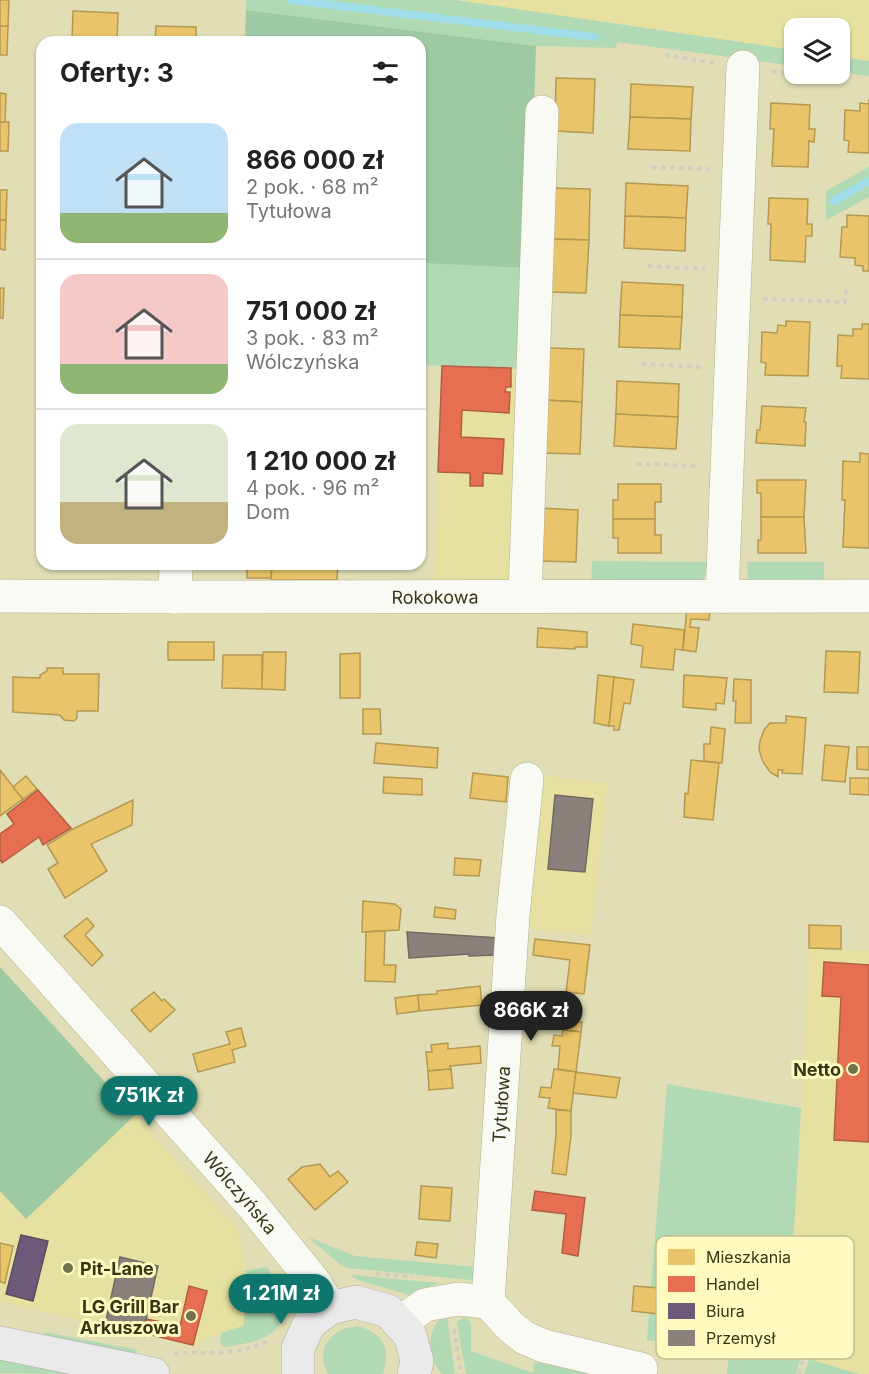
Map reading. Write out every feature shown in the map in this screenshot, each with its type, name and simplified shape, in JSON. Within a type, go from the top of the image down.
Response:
[{"type":"main road","points":[[298,1374],[298,1348],[309,1324],[330,1308],[356,1302],[388,1311],[411,1335],[417,1361],[414,1374]]},
{"type":"main road","points":[[0,1342],[153,1374]]},
{"type":"street","points":[[722,596],[743,68]]},
{"type":"street","points":[[525,596],[542,112]]},
{"type":"street","points":[[175,597],[176,570]]},
{"type":"street","name":"Rokokowa","points":[[0,596],[869,596]]},
{"type":"street","name":"Tytułowa","points":[[488,1302],[513,915],[527,778]]},
{"type":"street","name":"Wólczyńska","points":[[0,922],[253,1206],[315,1283],[330,1308]]},
{"type":"street","points":[[400,1323],[425,1305],[458,1299],[488,1302],[510,1327],[525,1338],[544,1346],[641,1369]]},
{"type":"path","points":[[652,167],[739,170]]},
{"type":"path","points":[[648,266],[735,284],[845,302],[846,288]]},
{"type":"path","points":[[642,364],[732,369]]},
{"type":"path","points":[[637,464],[728,467]]},
{"type":"path","points":[[364,1273],[424,1278]]},
{"type":"path","points":[[454,1328],[461,1374]]},
{"type":"path","points":[[233,1356],[233,1351],[259,1346],[271,1340],[275,1335]]},
{"type":"path","points":[[799,1374],[803,1359]]},
{"type":"shaded area","points":[[455,0],[869,0],[869,61],[850,58],[850,18],[784,18],[784,48]]},
{"type":"shaded area","points":[[442,366],[523,369],[515,587],[434,587]]},
{"type":"shaded area","points":[[538,775],[608,783],[591,935],[518,928]]},
{"type":"shaded area","points":[[809,949],[869,951],[869,1374],[859,1374],[808,1359],[854,1359],[854,1236],[794,1236]]},
{"type":"shaded area","points":[[135,1115],[238,1230],[249,1284],[243,1326],[203,1340],[199,1347],[0,1302],[0,1191],[26,1218]]},
{"type":"green space","points":[[246,0],[455,0],[784,48],[784,65],[617,42],[616,48],[536,46],[246,10]]},
{"type":"green space","points":[[246,10],[536,46],[529,268],[426,263],[426,36],[245,36]]},
{"type":"green space","points":[[850,58],[869,61],[869,76],[850,73]]},
{"type":"green space","points":[[869,167],[869,197],[826,220],[826,191]]},
{"type":"green space","points":[[426,263],[529,268],[523,369],[426,365]]},
{"type":"green space","points":[[592,561],[708,562],[708,570],[700,586],[591,587]]},
{"type":"green space","points":[[747,562],[824,562],[824,585],[748,582]]},
{"type":"green space","points":[[0,967],[135,1115],[26,1219],[0,1191]]},
{"type":"green space","points":[[667,1084],[801,1108],[794,1236],[656,1236],[656,1288],[651,1288]]},
{"type":"green space","points":[[308,1237],[355,1256],[476,1267],[471,1280],[348,1268],[341,1265]]},
{"type":"green space","points":[[267,1267],[282,1297],[284,1311],[281,1321],[267,1336],[246,1344],[223,1347],[220,1341],[221,1333],[243,1326],[249,1285],[246,1271]]},
{"type":"green space","points":[[351,1275],[439,1283],[409,1295],[358,1280]]},
{"type":"green space","points":[[649,1313],[656,1314],[656,1342],[647,1340]]},
{"type":"green space","points":[[447,1315],[455,1374],[442,1374],[431,1351],[435,1326]]},
{"type":"green space","points":[[464,1317],[471,1324],[471,1351],[533,1373],[534,1362],[594,1374],[466,1374],[457,1324]]},
{"type":"green space","points":[[359,1326],[380,1339],[386,1350],[383,1374],[328,1374],[323,1355],[328,1341],[341,1331]]},
{"type":"green space","points":[[45,1332],[137,1350],[136,1355],[43,1337]]},
{"type":"green space","points":[[0,1359],[75,1374],[0,1373]]},
{"type":"green space","points":[[728,1359],[800,1359],[796,1374],[727,1374]]},
{"type":"green space","points":[[809,1359],[859,1374],[804,1374]]},
{"type":"building: Mieszkania","points":[[0,0],[9,0],[8,26],[0,26]]},
{"type":"building: Mieszkania","points":[[73,11],[118,13],[117,36],[72,36]]},
{"type":"building: Mieszkania","points":[[0,26],[8,26],[7,55],[0,55]]},
{"type":"building: Mieszkania","points":[[156,26],[196,27],[196,36],[155,36]]},
{"type":"building: Mieszkania","points":[[556,78],[595,79],[593,133],[555,131]]},
{"type":"building: Mieszkania","points":[[631,84],[693,87],[691,119],[630,117]]},
{"type":"building: Mieszkania","points":[[0,93],[6,94],[5,123],[0,122]]},
{"type":"building: Mieszkania","points":[[771,103],[810,105],[809,129],[815,129],[814,142],[809,141],[808,167],[772,166],[774,129],[770,129]]},
{"type":"building: Mieszkania","points":[[860,103],[869,104],[869,153],[848,152],[849,141],[844,140],[845,110],[860,111]]},
{"type":"building: Mieszkania","points":[[630,117],[691,119],[690,151],[628,149]]},
{"type":"building: Mieszkania","points":[[0,122],[9,122],[8,151],[0,151]]},
{"type":"building: Mieszkania","points":[[626,183],[688,186],[686,218],[625,216]]},
{"type":"building: Mieszkania","points":[[552,188],[590,189],[589,240],[550,239]]},
{"type":"building: Mieszkania","points":[[0,190],[7,190],[6,220],[0,220]]},
{"type":"building: Mieszkania","points":[[769,198],[808,199],[807,224],[812,224],[812,236],[806,236],[805,262],[770,260]]},
{"type":"building: Mieszkania","points":[[847,215],[869,216],[869,271],[863,271],[863,266],[855,265],[855,258],[840,257],[842,227],[847,227]]},
{"type":"building: Mieszkania","points":[[625,216],[686,218],[685,251],[624,248]]},
{"type":"building: Mieszkania","points":[[0,220],[6,220],[5,250],[0,249]]},
{"type":"building: Mieszkania","points":[[550,239],[589,240],[586,293],[548,292]]},
{"type":"building: Mieszkania","points":[[622,282],[683,285],[682,317],[620,315]]},
{"type":"building: Mieszkania","points":[[0,288],[4,288],[3,318],[0,318]]},
{"type":"building: Mieszkania","points":[[620,315],[682,317],[680,349],[619,347]]},
{"type":"building: Mieszkania","points":[[786,321],[810,322],[808,376],[765,375],[766,363],[761,362],[762,332],[777,333],[778,325],[786,326]]},
{"type":"building: Mieszkania","points":[[862,324],[869,324],[869,379],[841,378],[842,366],[837,366],[838,335],[853,336],[853,329],[862,329]]},
{"type":"building: Mieszkania","points":[[546,348],[584,349],[582,402],[544,400]]},
{"type":"building: Mieszkania","points":[[617,381],[679,384],[678,417],[616,414]]},
{"type":"building: Mieszkania","points":[[544,400],[582,402],[580,454],[542,453]]},
{"type":"building: Mieszkania","points":[[762,406],[806,408],[805,446],[756,443],[757,430],[760,430]]},
{"type":"building: Mieszkania","points":[[616,414],[678,417],[676,449],[614,446]]},
{"type":"building: Mieszkania","points":[[860,453],[869,454],[869,548],[843,547],[845,500],[842,500],[843,461],[860,462]]},
{"type":"building: Mieszkania","points":[[757,480],[806,480],[804,517],[761,517],[761,493],[757,493]]},
{"type":"building: Mieszkania","points":[[618,484],[661,484],[661,502],[655,502],[655,519],[613,519],[613,500],[618,500]]},
{"type":"building: Mieszkania","points":[[540,508],[578,510],[576,562],[537,561]]},
{"type":"building: Mieszkania","points":[[761,517],[804,517],[806,553],[758,553],[758,540],[761,540]]},
{"type":"building: Mieszkania","points":[[613,519],[655,519],[655,535],[661,535],[661,553],[618,553],[618,538],[613,538]]},
{"type":"building: Mieszkania","points":[[247,570],[272,570],[271,578],[247,578]]},
{"type":"building: Mieszkania","points":[[272,570],[338,570],[337,580],[271,580]]},
{"type":"building: Mieszkania","points":[[687,607],[710,608],[709,620],[691,619],[690,627],[699,628],[696,652],[683,650]]},
{"type":"building: Mieszkania","points":[[633,624],[684,630],[683,650],[675,649],[673,670],[641,667],[643,646],[631,644]]},
{"type":"building: Mieszkania","points":[[538,628],[587,632],[587,647],[575,647],[575,649],[537,647]]},
{"type":"building: Mieszkania","points":[[168,642],[214,642],[214,660],[168,660]]},
{"type":"building: Mieszkania","points":[[826,651],[860,652],[858,693],[824,692]]},
{"type":"building: Mieszkania","points":[[263,652],[286,652],[285,690],[262,689]]},
{"type":"building: Mieszkania","points":[[360,653],[360,698],[340,698],[340,654]]},
{"type":"building: Mieszkania","points":[[223,655],[262,655],[262,689],[222,688]]},
{"type":"building: Mieszkania","points":[[47,668],[63,668],[63,674],[99,674],[98,711],[77,711],[77,718],[74,721],[64,720],[60,715],[13,712],[13,677],[40,678]]},
{"type":"building: Mieszkania","points":[[598,675],[614,677],[609,726],[594,723]]},
{"type":"building: Mieszkania","points":[[684,675],[727,678],[724,704],[716,703],[716,710],[683,707]]},
{"type":"building: Mieszkania","points":[[614,677],[634,680],[630,704],[624,703],[619,730],[614,730],[614,726],[609,726]]},
{"type":"building: Mieszkania","points":[[734,679],[751,680],[751,723],[735,723]]},
{"type":"building: Mieszkania","points":[[363,709],[380,709],[381,734],[363,734]]},
{"type":"building: Mieszkania","points":[[786,716],[806,718],[802,774],[782,773],[783,770],[778,770],[778,777],[770,772],[763,762],[759,750],[760,741],[764,730],[770,723],[786,723]]},
{"type":"building: Mieszkania","points":[[711,727],[725,729],[722,763],[704,761],[704,744],[710,744]]},
{"type":"building: Mieszkania","points":[[376,743],[438,748],[437,768],[374,763]]},
{"type":"building: Mieszkania","points":[[825,745],[849,747],[845,782],[822,780]]},
{"type":"building: Mieszkania","points":[[857,747],[869,747],[869,770],[857,769]]},
{"type":"building: Mieszkania","points":[[691,760],[719,763],[713,820],[684,817],[685,793],[688,794]]},
{"type":"building: Mieszkania","points":[[0,770],[23,799],[0,816]]},
{"type":"building: Mieszkania","points":[[473,773],[508,777],[506,802],[470,798]]},
{"type":"building: Mieszkania","points":[[26,776],[37,789],[23,799],[13,787]]},
{"type":"building: Mieszkania","points":[[384,777],[422,779],[422,795],[383,793]]},
{"type":"building: Mieszkania","points":[[850,778],[869,778],[869,795],[850,794]]},
{"type":"building: Mieszkania","points":[[133,800],[132,825],[91,844],[107,871],[65,898],[48,869],[58,863],[47,845],[71,830]]},
{"type":"building: Mieszkania","points":[[455,858],[481,860],[479,876],[454,875]]},
{"type":"building: Mieszkania","points":[[363,901],[395,904],[401,909],[399,930],[362,932]]},
{"type":"building: Mieszkania","points":[[435,907],[456,910],[455,919],[434,917]]},
{"type":"building: Mieszkania","points":[[87,918],[94,926],[85,935],[103,955],[92,966],[64,936]]},
{"type":"building: Mieszkania","points":[[809,925],[841,926],[841,949],[809,948]]},
{"type":"building: Mieszkania","points":[[385,931],[384,965],[396,965],[395,982],[365,981],[366,932]]},
{"type":"building: Mieszkania","points":[[535,939],[590,945],[584,994],[566,992],[570,960],[533,955]]},
{"type":"building: Mieszkania","points":[[480,986],[482,1005],[419,1011],[418,995]]},
{"type":"building: Mieszkania","points":[[154,992],[175,1010],[150,1032],[131,1010]]},
{"type":"building: Mieszkania","points":[[418,995],[419,1011],[397,1014],[395,998]]},
{"type":"building: Mieszkania","points":[[565,1020],[582,1022],[581,1032],[563,1030]]},
{"type":"building: Mieszkania","points":[[241,1028],[246,1046],[232,1050],[235,1062],[198,1072],[193,1054],[230,1044],[226,1032]]},
{"type":"building: Mieszkania","points":[[563,1030],[581,1032],[576,1072],[558,1069],[560,1046],[552,1046],[554,1035],[562,1036]]},
{"type":"building: Mieszkania","points":[[448,1043],[448,1049],[480,1046],[481,1063],[428,1071],[426,1052],[432,1052],[431,1045]]},
{"type":"building: Mieszkania","points":[[451,1069],[453,1088],[429,1090],[428,1071]]},
{"type":"building: Mieszkania","points":[[554,1069],[576,1072],[571,1111],[548,1108],[550,1098],[539,1097],[541,1087],[551,1088]]},
{"type":"building: Mieszkania","points":[[576,1072],[620,1078],[616,1098],[573,1093]]},
{"type":"building: Mieszkania","points":[[556,1110],[571,1111],[571,1136],[566,1175],[552,1173]]},
{"type":"building: Mieszkania","points":[[320,1164],[330,1177],[338,1171],[348,1182],[315,1210],[288,1179],[302,1167]]},
{"type":"building: Mieszkania","points":[[421,1186],[452,1188],[450,1221],[419,1219]]},
{"type":"building: Mieszkania","points":[[417,1242],[438,1244],[436,1258],[415,1255]]},
{"type":"building: Mieszkania","points":[[0,1243],[13,1246],[5,1283],[0,1282]]},
{"type":"building: Mieszkania","points":[[634,1286],[656,1288],[656,1314],[632,1311]]},
{"type":"building: Handel","points":[[442,366],[511,368],[511,387],[506,387],[505,392],[510,392],[509,413],[462,410],[461,437],[504,439],[502,474],[483,473],[483,486],[470,486],[470,473],[438,472]]},
{"type":"building: Handel","points":[[38,790],[71,828],[43,845],[39,837],[2,863],[0,834],[14,824],[7,814]]},
{"type":"building: Handel","name":"Netto","points":[[824,962],[869,965],[869,1142],[834,1140],[841,997],[822,996]]},
{"type":"building: Handel","points":[[535,1191],[585,1198],[578,1256],[562,1253],[566,1214],[532,1210]]},
{"type":"building: Handel","name":"LG Grill Bar Arkuszowa","points":[[189,1286],[207,1291],[193,1345],[143,1333],[146,1319],[180,1326]]},
{"type":"building: Biura","points":[[21,1235],[48,1241],[33,1301],[6,1294]]},
{"type":"building: Przemysł","points":[[555,795],[593,799],[585,872],[548,869]]},
{"type":"building: Przemysł","points":[[407,932],[499,938],[498,955],[469,956],[469,954],[409,958]]},
{"type":"building: Przemysł","points":[[120,1257],[158,1266],[143,1333],[105,1325]]},
{"type":"waterway","points":[[291,0],[595,37]]},
{"type":"waterway","points":[[834,201],[869,181]]},
{"type":"place","name":"Netto","points":[[853,1069]]},
{"type":"place","name":"Pit-Lane","points":[[68,1268]]},
{"type":"place","name":"LG Grill Bar Arkuszowa","points":[[191,1316]]}]
